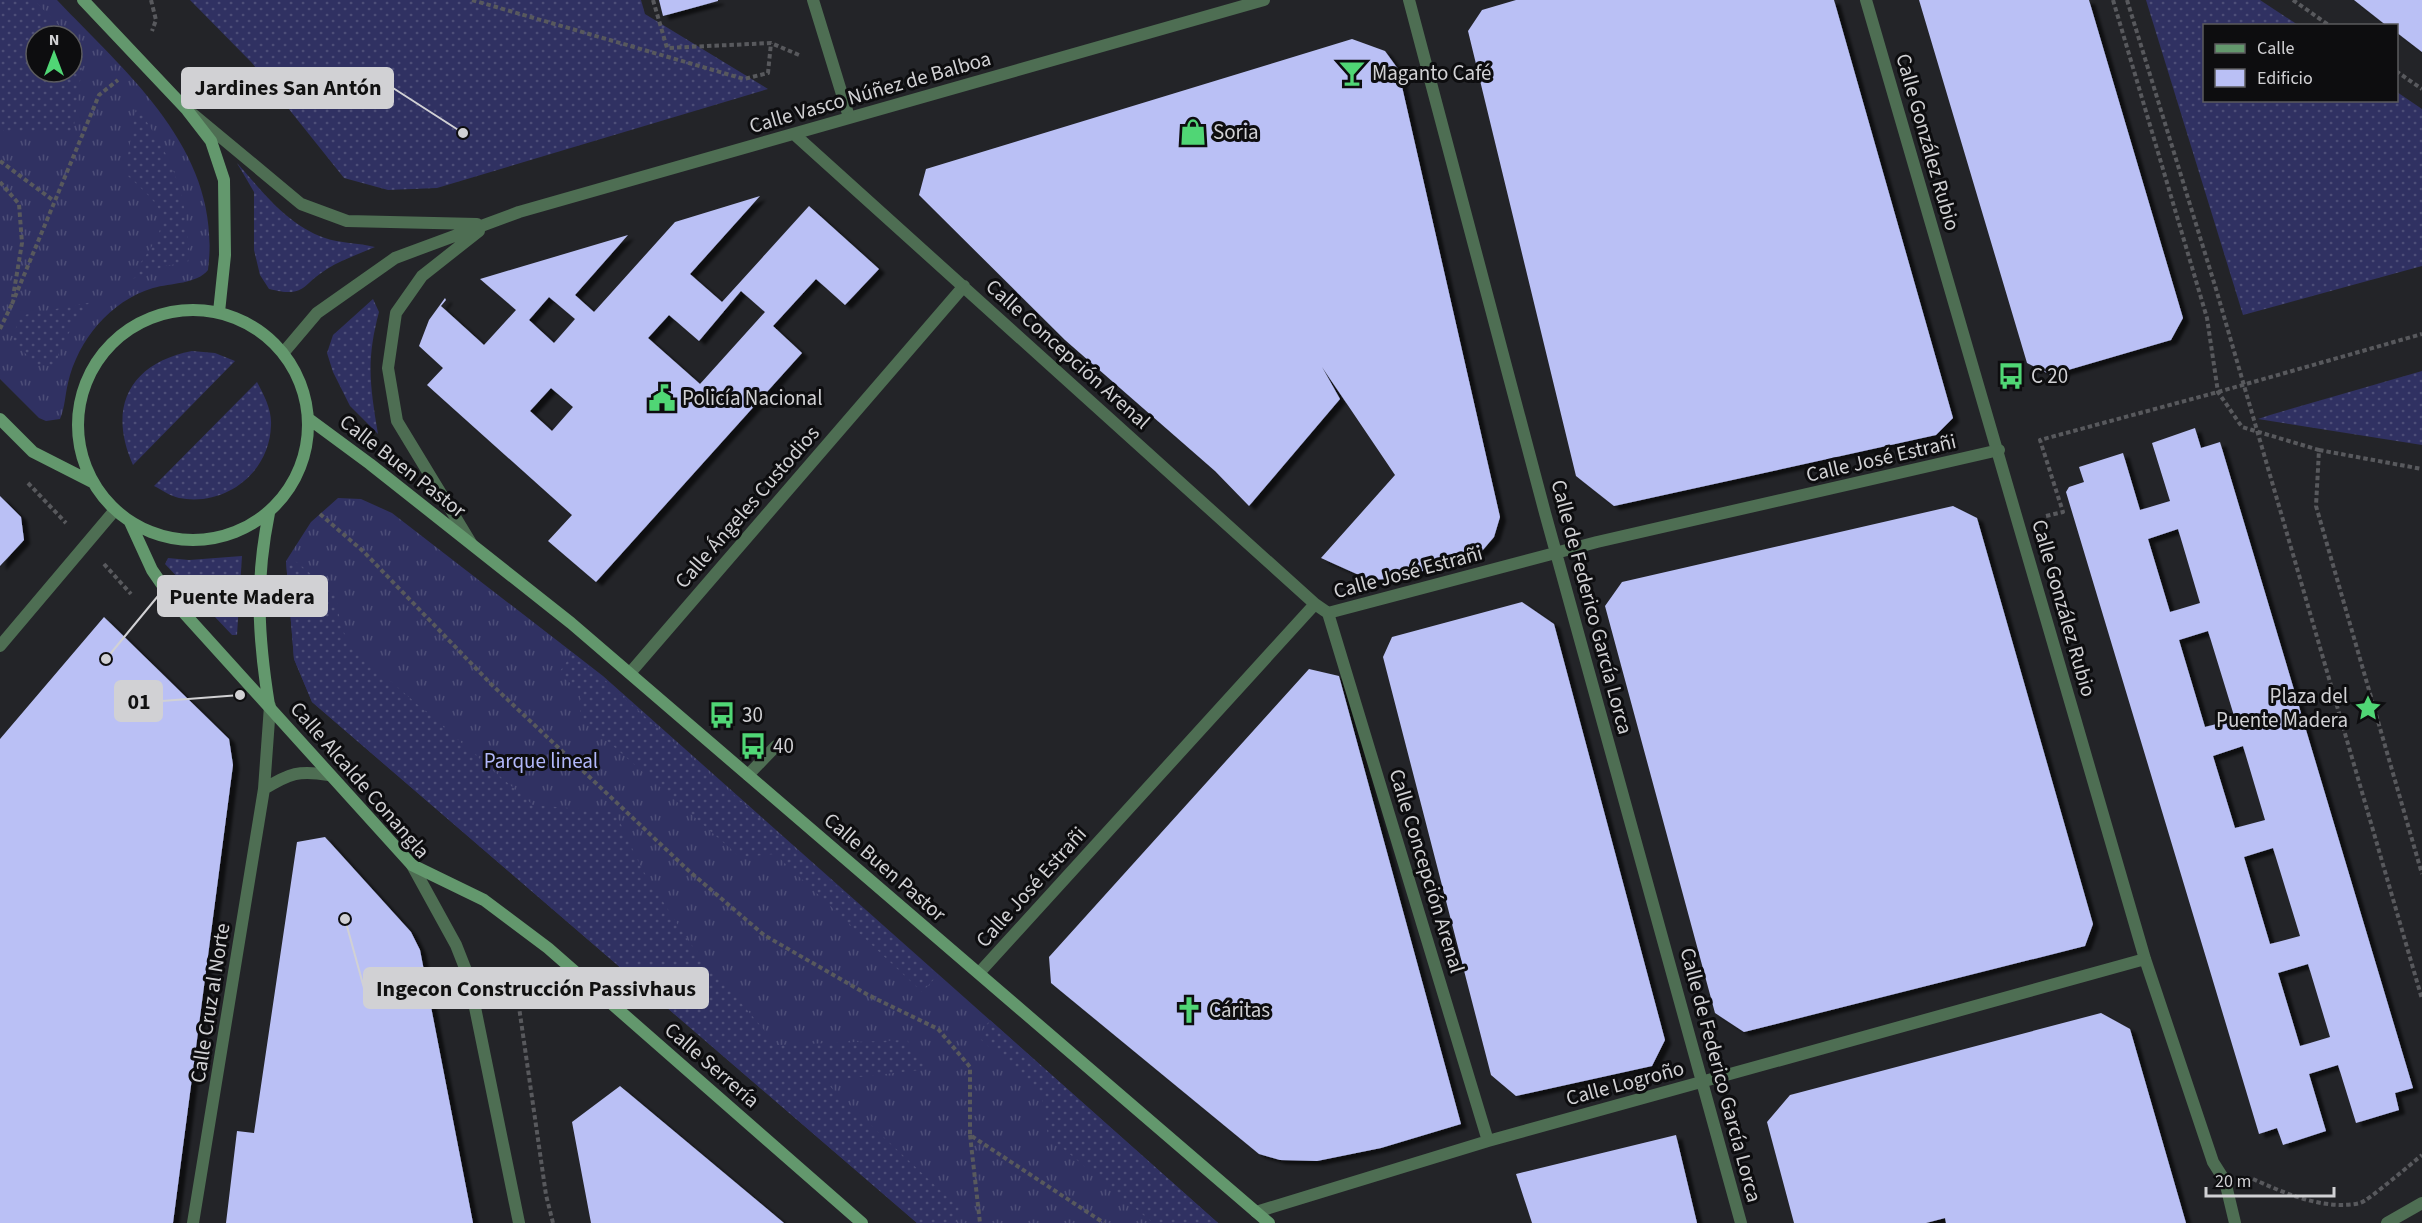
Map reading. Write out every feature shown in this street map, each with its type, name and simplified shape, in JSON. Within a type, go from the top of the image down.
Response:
[{"type":"main road","points":[[83,0],[187,110],[211,141],[224,180],[225,255],[219,312]]},
{"type":"main road","points":[[185,309],[219,312],[243,320],[265,334],[284,352],[302,383],[309,418],[308,445],[301,470],[287,494],[269,513],[244,530],[216,539],[186,541],[157,535],[130,522],[115,510],[92,482],[80,451],[77,418],[84,385],[100,356],[124,332],[153,316],[185,309]]},
{"type":"main road","name":"Calle Buen Pastor","points":[[309,418],[472,544],[630,673],[1269,1223]]},
{"type":"main road","points":[[0,419],[33,452],[92,482]]},
{"type":"main road","name":"Calle Alcalde Conangla","points":[[269,513],[258,594],[260,642],[270,706]]},
{"type":"main road","name":"Calle Alcalde Conangla","points":[[130,522],[152,570],[174,602],[412,865]]},
{"type":"main road","name":"Calle Serrería","points":[[412,865],[484,900],[548,948],[862,1223]]},
{"type":"street","points":[[813,0],[849,117]]},
{"type":"street","name":"Calle Vasco Núñez de Balboa","points":[[284,352],[317,313],[395,258],[519,212],[1264,0]]},
{"type":"street","name":"Calle de Federico García Lorca","points":[[1409,0],[1557,553],[1741,1223]]},
{"type":"street","name":"Calle González Rubio","points":[[1866,0],[1999,450],[2145,959],[2213,1162],[2225,1181],[2235,1223]]},
{"type":"street","points":[[187,110],[301,204],[347,221],[488,224]]},
{"type":"street","name":"Calle Concepción Arenal","points":[[794,134],[1315,604]]},
{"type":"street","name":"Calle Vasco Núñez de Balboa","points":[[388,368],[396,313],[422,276],[488,224]]},
{"type":"street","name":"Calle Ángeles Custodios","points":[[630,673],[964,286]]},
{"type":"street","name":"Calle Buen Pastor","points":[[388,368],[397,421],[472,544]]},
{"type":"street","name":"Calle José Estrañi","points":[[979,973],[1315,604],[1328,613],[1557,553],[1999,450]]},
{"type":"street","points":[[0,646],[115,510]]},
{"type":"street","name":"Calle Concepción Arenal","points":[[1328,613],[1488,1141]]},
{"type":"street","name":"Calle Cruz al Norte","points":[[194,1223],[264,789],[270,706]]},
{"type":"street","points":[[748,775],[776,746]]},
{"type":"street","points":[[264,789],[286,775],[296,775],[305,771],[329,775]]},
{"type":"street","name":"Calle Alcalde Conangla","points":[[412,865],[452,936],[469,978],[519,1223]]},
{"type":"street","name":"Calle Logroño","points":[[1256,1212],[1488,1141],[2145,959]]},
{"type":"street","points":[[2387,1223],[2422,1203]]},
{"type":"path","points":[[472,0],[744,80],[768,73],[771,43]]},
{"type":"path","points":[[653,0],[667,48],[771,43],[834,70]]},
{"type":"path","points":[[2113,0],[2206,318],[2218,392],[2242,427],[2319,450],[2422,469]]},
{"type":"path","points":[[2127,0],[2258,432],[2422,999]]},
{"type":"path","points":[[2293,0],[2327,24]]},
{"type":"path","points":[[0,329],[99,95],[141,61]]},
{"type":"path","points":[[2398,72],[2422,89]]},
{"type":"path","points":[[0,161],[54,201]]},
{"type":"path","points":[[0,182],[19,204],[22,243],[12,304]]},
{"type":"path","points":[[2019,522],[2063,512],[2040,440],[2244,385],[2422,333]]},
{"type":"path","points":[[2319,450],[2316,506],[2422,874]]},
{"type":"path","points":[[25,480],[132,596]]},
{"type":"path","points":[[320,514],[364,552],[491,684],[689,871],[764,935],[868,995],[938,1029],[970,1067],[970,1135],[980,1223]]},
{"type":"path","points":[[548,948],[517,993],[546,1195],[553,1223]]},
{"type":"path","points":[[970,1135],[1104,1223]]},
{"type":"path","points":[[2225,1181],[2239,1173],[2282,1192],[2322,1203],[2361,1203],[2422,1155]]},
{"type":"green space","points":[[0,0],[57,0],[81,24],[24,24],[24,84],[84,84],[84,27],[114,58],[166,120],[186,153],[201,189],[209,228],[208,270],[191,281],[153,288],[137,294],[110,312],[98,324],[79,352],[68,383],[60,419],[46,421],[39,418],[0,379]]},
{"type":"green space","points":[[0,0],[34,0],[57,24],[24,24],[24,84],[80,84],[73,133],[4,131],[0,127]]},
{"type":"green space","points":[[190,0],[641,0],[645,14],[768,89],[437,188],[388,190],[344,178],[252,63]]},
{"type":"green space","points":[[2146,0],[2260,0],[2296,24],[2203,24],[2203,102],[2398,102],[2398,93],[2422,109],[2422,266],[2243,315]]},
{"type":"green space","points":[[136,107],[164,150],[177,180],[185,213],[189,254],[188,262],[165,266],[127,281],[157,237],[162,219],[153,201],[125,173]]},
{"type":"green space","points":[[237,163],[276,206],[299,225],[331,240],[375,247],[332,266],[302,289],[290,292],[269,289],[260,275],[254,250],[254,192]]},
{"type":"green space","points":[[373,299],[379,312],[371,359],[373,401],[378,434],[350,406],[333,372],[327,353],[333,335]]},
{"type":"green space","points":[[98,301],[73,326],[60,348],[56,366],[36,365],[13,340],[19,316]]},
{"type":"green space","points":[[192,351],[215,353],[235,361],[133,465],[126,444],[123,424],[124,407],[130,391],[139,377],[153,366],[171,357]]},
{"type":"green space","points":[[2422,371],[2422,445],[2258,419],[2270,415]]},
{"type":"green space","points":[[257,382],[269,408],[271,425],[269,442],[254,472],[228,492],[213,497],[179,498],[154,486]]},
{"type":"green space","name":"Parque lineal","points":[[338,498],[361,499],[392,513],[603,676],[1218,1223],[917,1223],[312,702],[294,659],[286,561],[311,522]]},
{"type":"green space","points":[[242,556],[237,635],[232,635],[165,564],[168,558],[189,560]]},
{"type":"green space","points":[[286,561],[297,562],[336,596],[341,628],[356,651],[533,805],[615,812],[642,869],[689,942],[777,1045],[907,1040],[929,1069],[824,1081],[959,1208],[957,1223],[917,1223],[312,702],[294,659]]},
{"type":"green space","points":[[573,653],[938,975],[922,992],[775,854],[740,857],[580,717],[580,690],[558,674]]},
{"type":"green space","points":[[990,1020],[1218,1223],[1153,1223],[1048,1136],[1041,1092],[978,1037]]},
{"type":"building","points":[[659,0],[718,0],[718,1],[663,16]]},
{"type":"building","points":[[1516,0],[1834,0],[1953,418],[1936,435],[1614,506],[1576,476],[1468,31],[1482,10]]},
{"type":"building","points":[[1919,0],[2089,0],[2183,318],[2171,340],[2051,375],[2027,363]]},
{"type":"building","points":[[2354,0],[2422,0],[2422,52],[2398,34],[2398,24],[2384,24]]},
{"type":"building","points":[[1352,39],[1385,51],[1398,69],[1500,517],[1494,537],[1482,551],[1402,578],[1370,580],[1321,558],[1395,475],[1322,367],[1340,399],[1249,506],[1215,471],[1065,340],[919,195],[926,169]]},
{"type":"building","name":"Policía Nacional","points":[[760,196],[690,274],[722,302],[809,206],[879,269],[845,305],[816,279],[773,326],[802,353],[596,582],[548,541],[572,515],[427,385],[443,368],[419,346],[429,320],[445,298],[441,306],[484,345],[516,310],[480,279],[628,235],[575,295],[594,312],[675,222]],"holes":[[[741,291],[765,312],[700,384],[648,338],[669,315],[699,341]],[[549,297],[575,319],[554,343],[529,320]],[[551,388],[573,407],[552,431],[530,411]]]},
{"type":"building","points":[[2195,428],[2201,448],[2220,442],[2413,1088],[2395,1093],[2399,1110],[2356,1123],[2338,1065],[2309,1074],[2326,1131],[2283,1145],[2277,1128],[2259,1134],[2066,492],[2069,487],[2084,482],[2079,467],[2123,453],[2140,510],[2170,501],[2152,443]],"holes":[[[2178,529],[2200,603],[2170,612],[2148,539]],[[2208,631],[2235,719],[2205,727],[2179,640]],[[2243,746],[2265,820],[2235,828],[2213,756]],[[2273,848],[2300,936],[2270,944],[2244,857]],[[2308,964],[2330,1037],[2300,1046],[2278,973]]]},
{"type":"building","points":[[0,496],[21,517],[24,540],[0,566]]},
{"type":"building","points":[[1953,506],[1977,518],[2093,924],[2085,946],[1744,1032],[1715,1013],[1605,606],[1622,582]]},
{"type":"building","points":[[1522,602],[1554,624],[1665,1040],[1652,1066],[1516,1096],[1491,1075],[1383,657],[1392,637]]},
{"type":"building","points":[[104,617],[229,739],[233,765],[173,1223],[0,1223],[0,739]]},
{"type":"building","points":[[1309,669],[1339,676],[1461,1124],[1381,1148],[1317,1161],[1280,1160],[1259,1154],[1051,983],[1049,957]]},
{"type":"building","points":[[325,837],[411,932],[420,950],[473,1223],[226,1223],[237,1131],[254,1133],[297,842]]},
{"type":"building","points":[[2101,1013],[2130,1029],[2186,1223],[1946,1223],[1945,1218],[1926,1223],[1794,1223],[1767,1122],[1790,1095]]},
{"type":"building","points":[[620,1086],[784,1223],[591,1223],[572,1122]]},
{"type":"building","points":[[1676,1135],[1697,1223],[1532,1223],[1516,1174]]},
{"type":"place","name":"Maganto Café","points":[[1352,73]]},
{"type":"place","name":"Soria","points":[[1193,132]]},
{"type":"place","name":"Jardines San Antón","points":[[463,133]]},
{"type":"place","name":"C 20","points":[[2011,376]]},
{"type":"place","name":"Policía Nacional","points":[[662,398]]},
{"type":"place","name":"Puente Madera","points":[[106,659]]},
{"type":"place","name":"01","points":[[240,695]]},
{"type":"place","name":"Plaza del Puente Madera","points":[[2368,708]]},
{"type":"place","name":"30","points":[[722,715]]},
{"type":"place","name":"40","points":[[753,746]]},
{"type":"place","name":"Ingecon Construcción Passivhaus","points":[[345,919]]},
{"type":"place","name":"Cáritas","points":[[1189,1010]]}]
